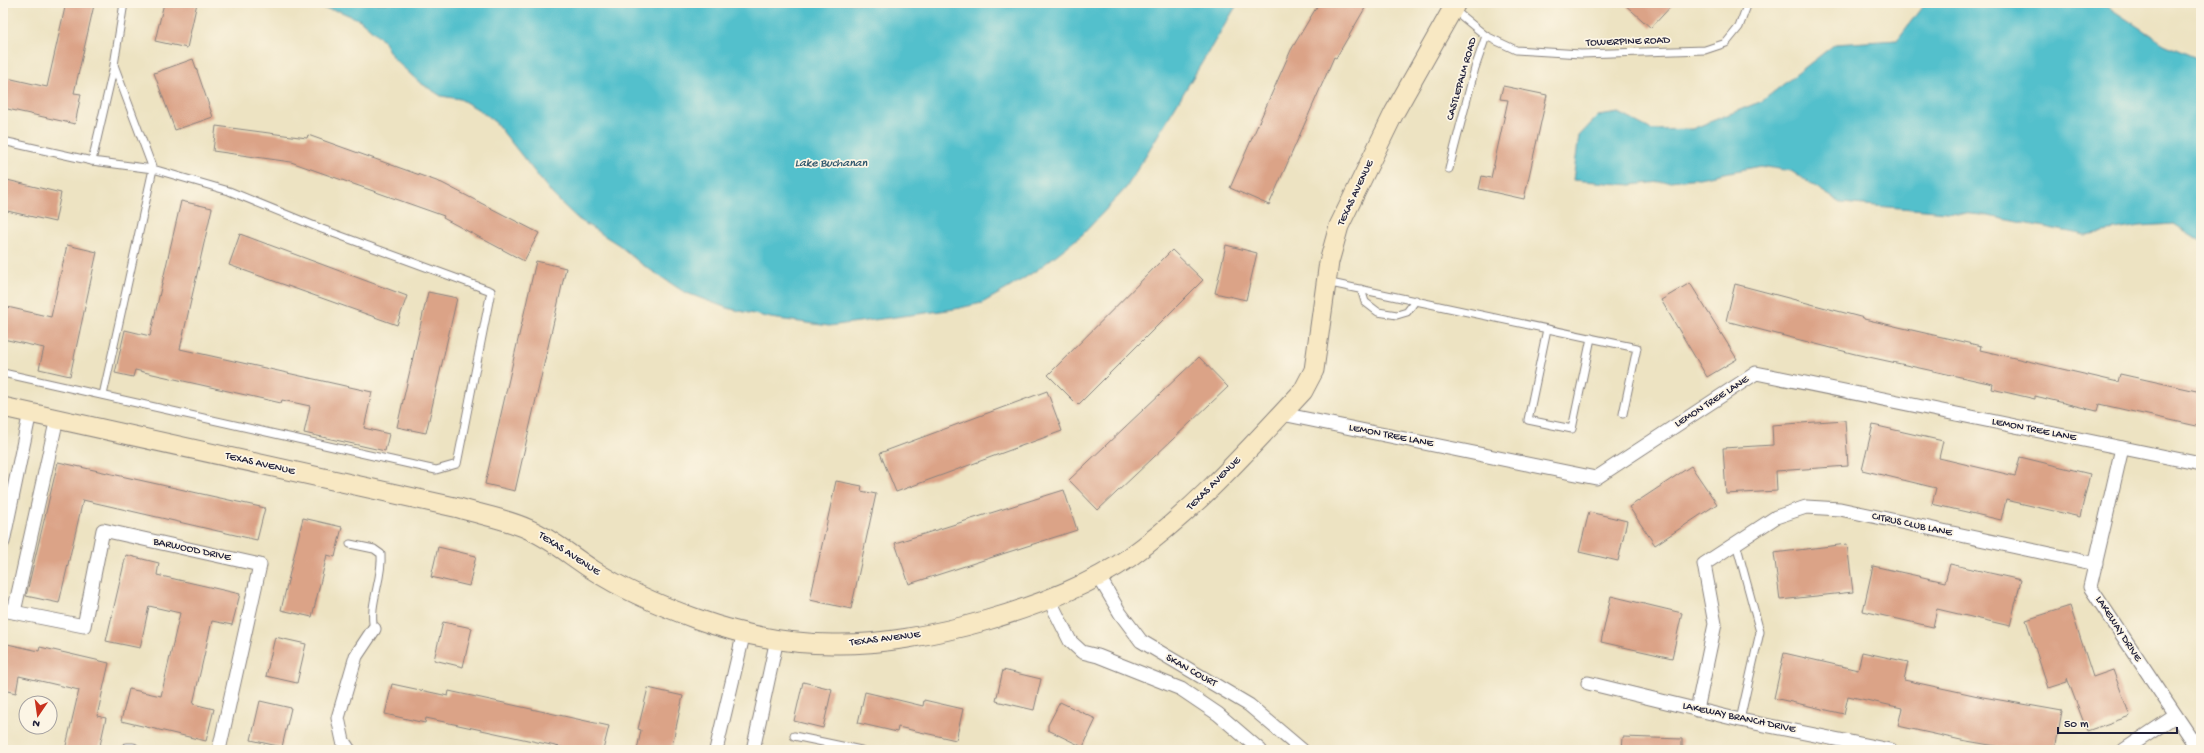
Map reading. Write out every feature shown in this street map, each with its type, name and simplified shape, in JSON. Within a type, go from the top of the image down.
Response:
[{"type":"street","name":"TEXAS AVENUE","points":[[3,407],[459,508],[526,528],[554,542],[594,571],[645,599],[700,620],[744,632],[777,639],[834,644],[883,641],[956,629],[1049,599],[1129,558],[1200,501],[1303,391],[1314,370],[1329,262],[1339,226],[1394,113],[1455,6]]},
{"type":"street","name":"LEMON TREE LANE","points":[[1282,414],[1596,478],[1756,373],[2201,464]]},
{"type":"street","points":[[3,542],[30,412]]},
{"type":"street","name":"BARWOOD DRIVE","points":[[57,418],[9,611],[84,626],[103,530],[260,564],[219,750]]},
{"type":"street","name":"LAKEWAY DRIVE","points":[[2122,448],[2090,587],[2175,716],[2200,750]]},
{"type":"street","name":"CITRUS CLUB LANE","points":[[1697,710],[1715,624],[1704,564],[1776,517],[1806,507],[1840,509],[2096,564]]},
{"type":"street","name":"SKAN COURT","points":[[1098,575],[1120,613],[1140,641],[1249,705],[1302,750]]},
{"type":"street","name":"SKAN COURT","points":[[1049,599],[1070,641],[1082,652],[1098,656],[1181,689],[1218,714],[1260,750]]},
{"type":"street","points":[[349,750],[343,741],[338,718],[356,656],[374,629]]},
{"type":"street","points":[[716,750],[744,632]]},
{"type":"street","points":[[753,750],[777,639]]},
{"type":"street","name":"LAKEWAY BRANCH DRIVE","points":[[1588,683],[1740,720],[1890,750]]},
{"type":"street","points":[[2124,750],[2175,716]]},
{"type":"street","points":[[127,750],[133,750]]},
{"type":"lane","points":[[92,161],[114,65],[124,3]]},
{"type":"lane","name":"TOWERPINE ROAD","points":[[1486,36],[1516,50],[1581,54],[1705,50],[1726,42],[1739,27],[1748,3]]},
{"type":"lane","name":"CASTLEPALM ROAD","points":[[1449,169],[1475,68],[1486,36],[1455,6]]},
{"type":"lane","points":[[103,395],[153,169],[114,65]]},
{"type":"lane","points":[[3,141],[92,161],[153,169],[229,191],[322,228],[491,290],[457,464],[436,470],[3,373]]},
{"type":"lane","points":[[1326,282],[1637,348],[1623,414]]},
{"type":"lane","points":[[1360,289],[1366,302],[1378,312],[1397,315],[1407,312],[1416,300]]},
{"type":"lane","points":[[1547,329],[1528,420],[1572,429],[1591,338]]},
{"type":"lane","points":[[1736,543],[1760,632],[1740,720]]},
{"type":"lane","points":[[350,544],[374,550],[382,554],[382,569],[371,617],[374,629]]},
{"type":"lane","points":[[794,736],[861,750]]},
{"type":"water","name":"Lake Buchanan","points":[[298,3],[1238,3],[1126,188],[1083,234],[1037,270],[982,303],[955,309],[829,326],[771,318],[727,308],[684,292],[640,263],[619,245],[578,219],[553,195],[496,123],[481,111],[460,99],[441,96],[419,82],[393,58],[382,39],[360,20],[339,11],[306,6]]},
{"type":"water","points":[[1925,3],[2102,3],[2164,44],[2201,60],[2201,241],[2174,224],[2139,226],[2085,235],[1983,215],[1841,203],[1791,171],[1761,166],[1699,178],[1631,185],[1573,180],[1579,136],[1598,116],[1619,113],[1652,130],[1692,129],[1762,101],[1835,44],[1897,40]]},
{"type":"building","points":[[66,3],[94,5],[74,93],[81,94],[75,124],[3,108],[3,77],[47,87]]},
{"type":"building","points":[[164,3],[197,3],[187,48],[155,41]]},
{"type":"building","points":[[1319,3],[1368,3],[1336,58],[1334,57],[1269,205],[1230,188],[1291,50]]},
{"type":"building","points":[[1623,3],[1674,3],[1651,28]]},
{"type":"building","points":[[193,59],[213,117],[175,130],[154,73]]},
{"type":"building","points":[[1503,86],[1547,95],[1524,199],[1479,189],[1482,176],[1491,178],[1508,100],[1500,99]]},
{"type":"building","points":[[216,126],[307,138],[308,135],[442,183],[539,233],[524,261],[443,218],[444,216],[291,162],[213,151]]},
{"type":"building","points":[[3,179],[61,193],[55,222],[3,210]]},
{"type":"building","points":[[181,201],[212,208],[180,349],[372,392],[364,428],[389,434],[385,451],[304,433],[310,406],[282,400],[281,403],[135,370],[133,377],[115,373],[125,330],[150,336]]},
{"type":"building","points":[[240,234],[407,296],[397,325],[229,265]]},
{"type":"building","points":[[67,245],[97,252],[70,376],[39,369],[44,348],[3,339],[3,306],[51,317]]},
{"type":"building","points":[[1226,245],[1257,253],[1246,300],[1215,293]]},
{"type":"building","points":[[1172,250],[1203,280],[1078,405],[1048,375]]},
{"type":"building","points":[[536,261],[566,268],[515,491],[485,484]]},
{"type":"building","points":[[1690,283],[1737,359],[1707,377],[1661,300]]},
{"type":"building","points":[[1735,284],[1864,319],[1981,346],[1980,350],[2118,382],[2120,374],[2201,392],[2201,427],[2099,404],[2097,411],[2035,396],[2035,399],[1992,389],[1993,384],[1855,354],[1726,321]]},
{"type":"building","points":[[428,292],[457,298],[426,433],[397,427]]},
{"type":"building","points":[[1199,357],[1228,387],[1098,510],[1069,480]]},
{"type":"building","points":[[1047,391],[1062,431],[896,492],[880,453]]},
{"type":"building","points":[[1845,420],[1848,466],[1776,471],[1777,491],[1726,494],[1723,448],[1773,445],[1772,425]]},
{"type":"building","points":[[1873,425],[1943,441],[1939,458],[2015,476],[2020,457],[2090,474],[2080,517],[2006,500],[2001,520],[1932,504],[1936,488],[1862,470]]},
{"type":"building","points":[[58,462],[265,508],[257,540],[83,500],[59,603],[26,596]]},
{"type":"building","points":[[1691,466],[1717,504],[1655,545],[1629,507]]},
{"type":"building","points":[[836,481],[862,486],[861,491],[876,494],[851,609],[810,600]]},
{"type":"building","points":[[1064,490],[1077,530],[909,584],[895,543]]},
{"type":"building","points":[[1589,512],[1627,521],[1618,561],[1579,552]]},
{"type":"building","points":[[303,518],[342,527],[335,557],[327,555],[312,617],[281,610]]},
{"type":"building","points":[[1847,544],[1853,592],[1780,600],[1774,553]]},
{"type":"building","points":[[438,547],[476,556],[469,586],[431,577]]},
{"type":"building","points":[[126,555],[159,563],[157,575],[240,594],[232,625],[212,621],[193,704],[214,709],[206,741],[121,721],[129,689],[161,696],[180,613],[149,606],[140,648],[106,641]]},
{"type":"building","points":[[1950,564],[2021,580],[2010,626],[1937,609],[1933,627],[1863,611],[1873,566],[1945,582]]},
{"type":"building","points":[[1611,596],[1682,613],[1672,658],[1601,642]]},
{"type":"building","points":[[2070,606],[2093,677],[2113,670],[2130,716],[2087,731],[2067,678],[2067,682],[2048,688],[2026,620]]},
{"type":"building","points":[[443,622],[472,628],[463,667],[434,660]]},
{"type":"building","points":[[275,637],[306,644],[297,683],[266,676]]},
{"type":"building","points":[[3,643],[39,651],[40,647],[109,663],[97,716],[106,718],[99,750],[65,750],[79,690],[19,676],[16,693],[3,690]]},
{"type":"building","points":[[1862,652],[1908,662],[1904,680],[1983,697],[2062,711],[2055,750],[2019,750],[1961,740],[1898,726],[1902,708],[1848,696],[1844,714],[1774,698],[1784,653],[1858,670]]},
{"type":"building","points":[[1003,670],[1041,679],[1034,710],[996,701]]},
{"type":"building","points":[[803,682],[832,689],[823,728],[794,721]]},
{"type":"building","points":[[392,684],[448,696],[449,691],[609,726],[603,750],[574,750],[426,718],[425,723],[385,714]]},
{"type":"building","points":[[648,688],[683,696],[671,750],[637,750],[641,730],[638,729]]},
{"type":"building","points":[[865,692],[923,706],[924,700],[963,709],[956,740],[898,727],[897,732],[858,723]]},
{"type":"building","points":[[260,701],[291,708],[282,747],[251,740]]},
{"type":"building","points":[[1060,702],[1096,719],[1083,747],[1048,730],[1048,725]]},
{"type":"building","points":[[1623,737],[1682,739],[1682,750],[1622,750]]}]
